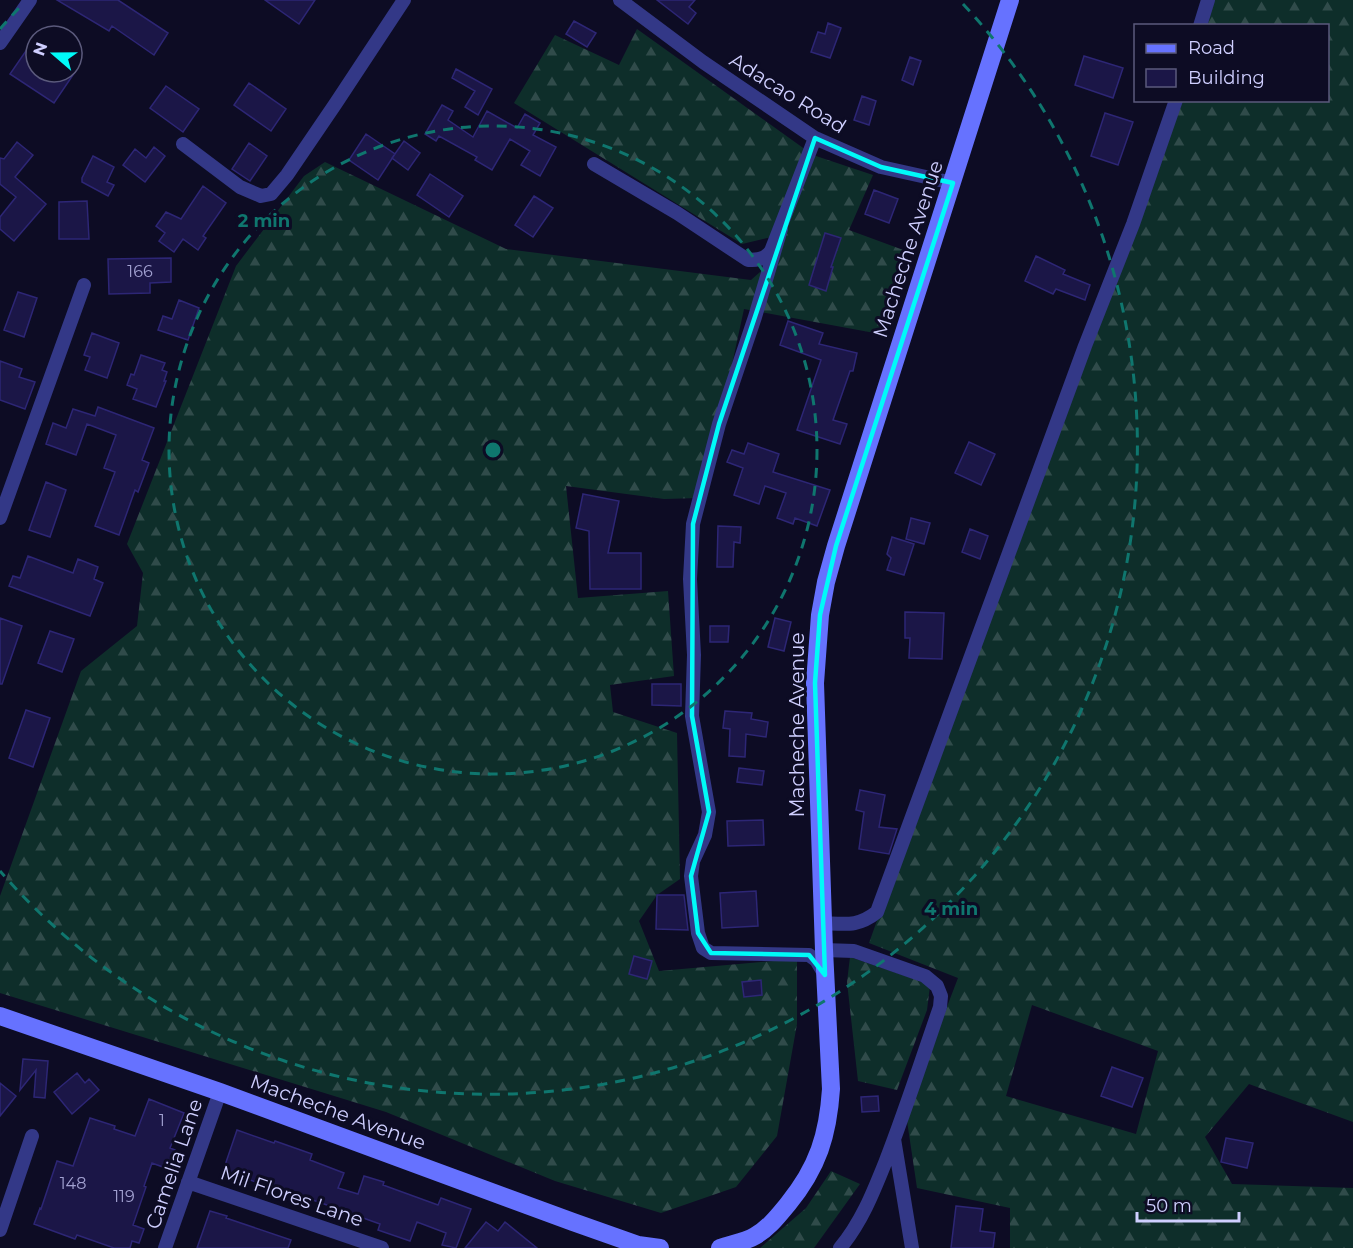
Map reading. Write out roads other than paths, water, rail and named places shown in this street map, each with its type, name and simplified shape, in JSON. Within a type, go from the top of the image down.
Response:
[{"type":"main road","name":"Macheche Avenue","points":[[720,1248],[754,1237],[773,1223],[802,1186],[824,1141],[831,1089],[815,683],[820,615],[836,546],[1010,0]]},
{"type":"main road","name":"Macheche Avenue","points":[[0,1016],[220,1092],[638,1245],[660,1248]]},
{"type":"street","points":[[0,43],[30,0]]},
{"type":"street","points":[[183,144],[240,187],[261,196],[271,194],[287,175],[336,104],[404,0]]},
{"type":"street","name":"Adacao Road","points":[[620,0],[703,62],[815,138],[881,167],[953,183]]},
{"type":"street","points":[[1201,24],[1208,0]]},
{"type":"street","points":[[823,923],[854,924],[866,921],[878,912],[1077,367],[1140,204],[1175,102]]},
{"type":"street","points":[[815,138],[781,229],[755,317],[719,424],[693,524],[690,579],[694,655],[692,716],[709,812],[705,835],[693,861],[691,876],[698,933],[704,948],[711,953],[809,955],[816,960],[825,975]]},
{"type":"street","points":[[594,164],[677,213],[748,260],[768,256],[781,229]]},
{"type":"street","points":[[0,518],[84,285]]},
{"type":"street","points":[[824,950],[854,951],[925,976],[937,986],[940,996],[940,1007],[870,1200],[849,1237],[840,1248]]},
{"type":"street","name":"Camelia Lane","points":[[165,1248],[220,1092]]},
{"type":"street","points":[[0,1230],[32,1136]]},
{"type":"street","points":[[894,1139],[912,1248]]},
{"type":"street","name":"Mil Flores Lane","points":[[188,1182],[382,1248]]}]
